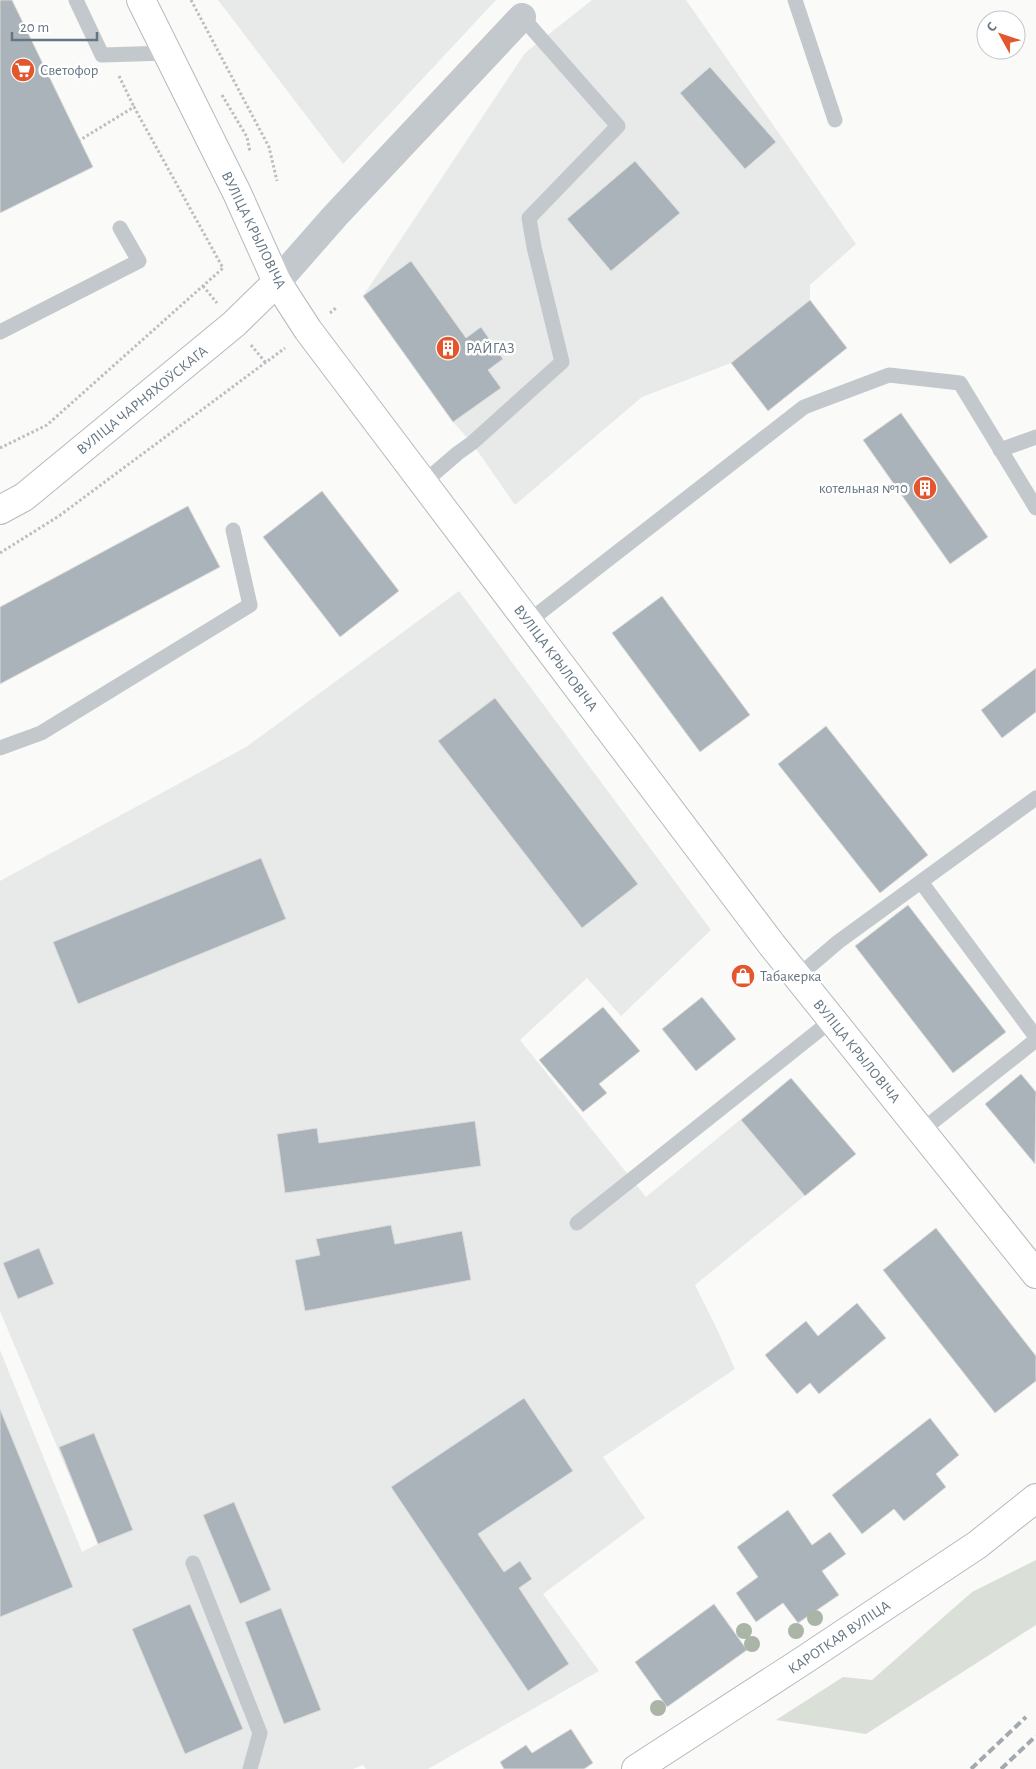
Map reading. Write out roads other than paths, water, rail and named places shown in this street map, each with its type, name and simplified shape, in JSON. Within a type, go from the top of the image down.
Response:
[{"type":"main road","name":"ВУЛІЦА КРЫЛОВІЧА","points":[[141,0],[237,193],[277,282],[308,330],[797,977],[1036,1274]]},
{"type":"main road","name":"ВУЛІЦА ЧАРНЯХОЎСКАГА","points":[[0,510],[24,497],[234,324],[277,282]]},
{"type":"main road","name":"КАРОТКАЯ ВУЛІЦА","points":[[636,1769],[977,1545],[1036,1498]]},
{"type":"street","points":[[277,282],[335,216],[522,17]]},
{"type":"lane","points":[[76,0],[102,55],[168,53]]},
{"type":"lane","points":[[795,0],[835,120]]},
{"type":"lane","points":[[423,483],[472,443],[562,362],[534,247],[529,218],[618,126],[522,17]]},
{"type":"lane","points":[[0,332],[139,261],[120,228]]},
{"type":"lane","points":[[528,621],[804,407],[889,375],[960,383],[1036,508]]},
{"type":"lane","points":[[1000,450],[1036,437]]},
{"type":"lane","points":[[0,748],[41,733],[250,605],[233,530]]},
{"type":"lane","points":[[797,977],[838,942],[1036,798]]},
{"type":"lane","points":[[921,1130],[1036,1039],[922,882]]},
{"type":"lane","points":[[577,1223],[832,1020]]},
{"type":"lane","points":[[193,1563],[260,1733],[250,1769]]},
{"type":"railway","points":[[971,1769],[1026,1717]]},
{"type":"railway","points":[[1001,1769],[1036,1736]]},
{"type":"place","name":"Светофор","points":[[23,70]]},
{"type":"place","name":"РАЙГАЗ","points":[[448,348]]},
{"type":"place","name":"котельная №10","points":[[925,488]]},
{"type":"place","name":"Табакерка","points":[[743,976]]}]
